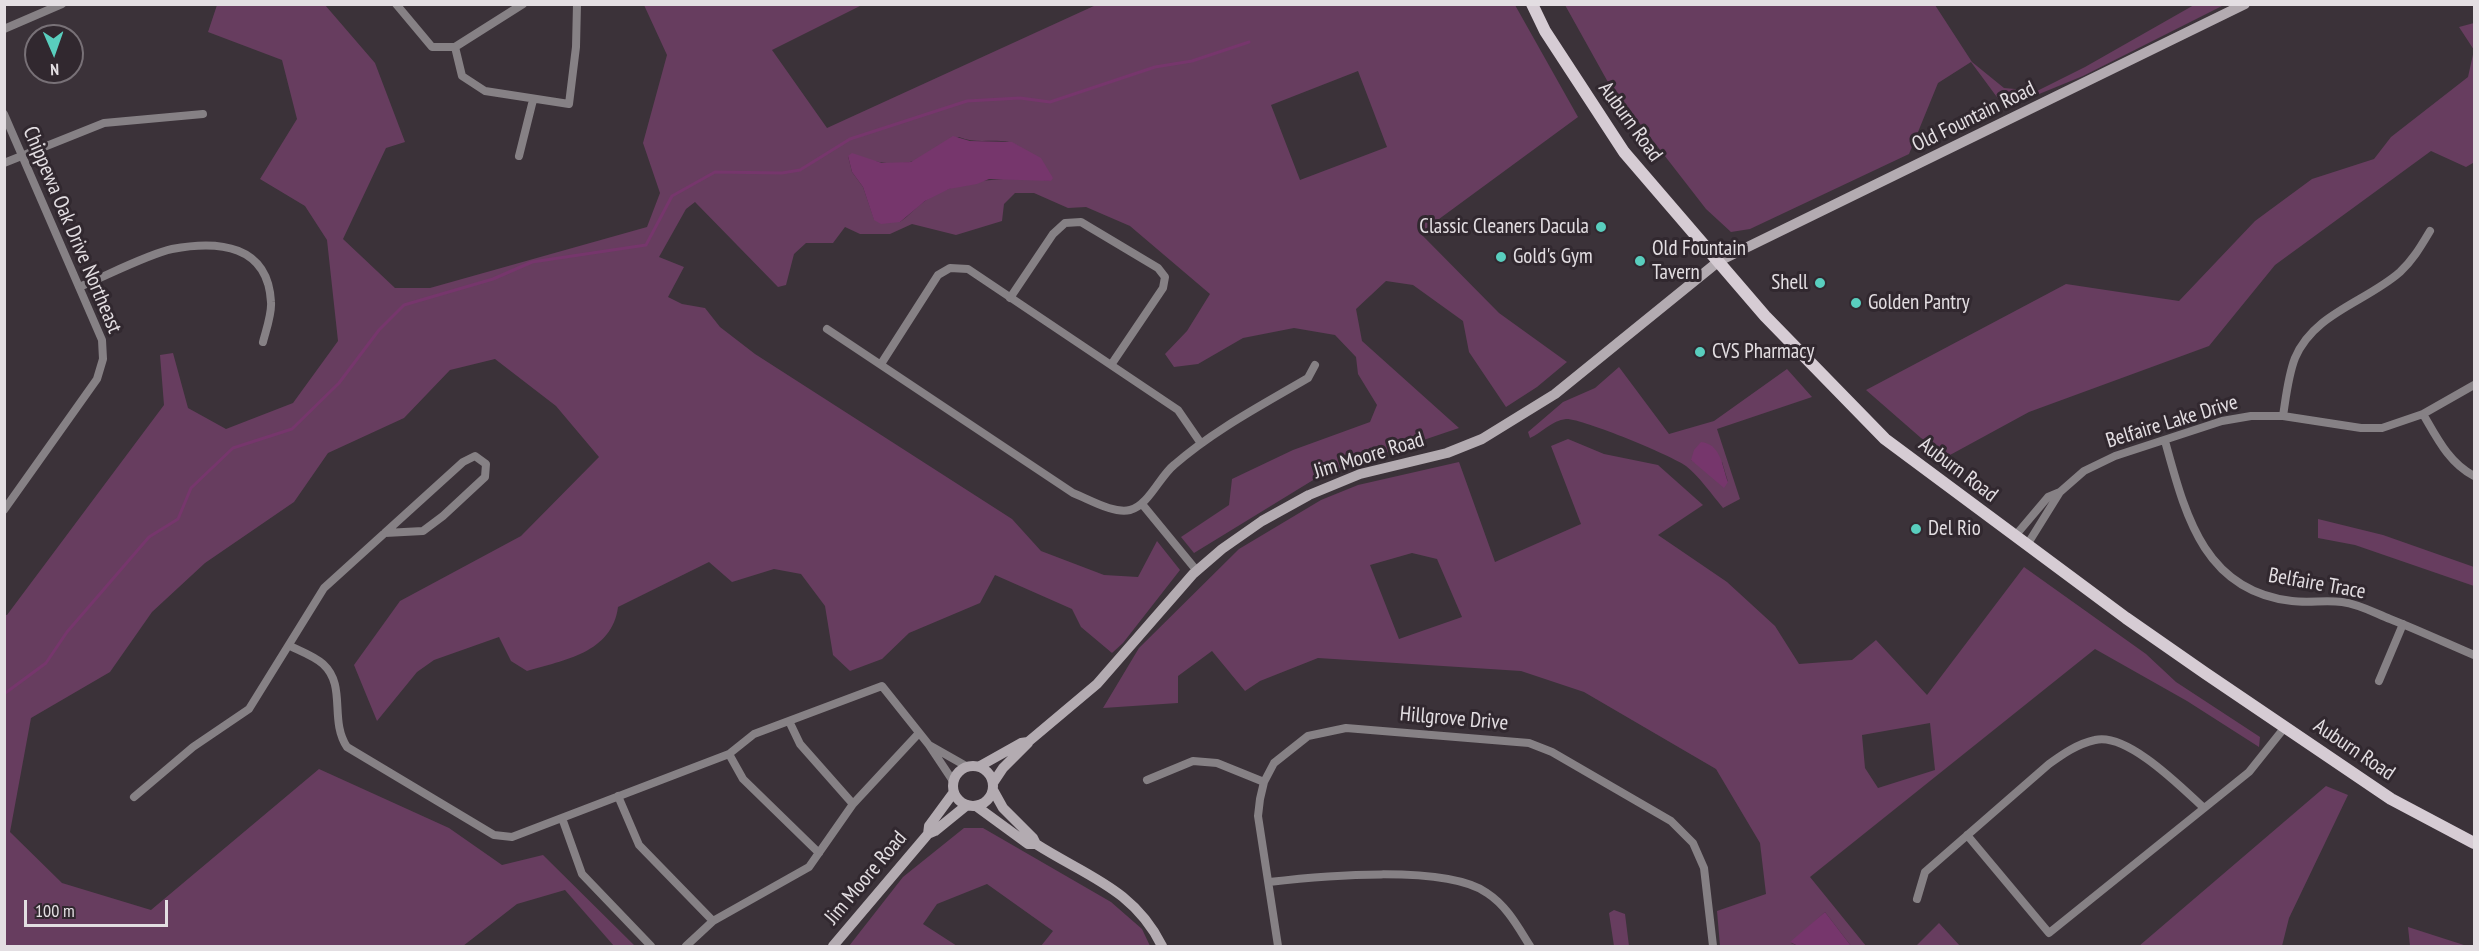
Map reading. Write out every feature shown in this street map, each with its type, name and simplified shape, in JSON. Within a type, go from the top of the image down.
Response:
[{"type":"main road","name":"Auburn Road","points":[[1532,4],[1545,31],[1624,152],[1765,316],[1885,439],[2126,618],[2285,727],[2391,799],[2475,843]]},
{"type":"street","points":[[4,29],[62,4]]},
{"type":"street","points":[[396,4],[432,47],[455,47],[523,4]]},
{"type":"street","points":[[455,47],[462,76],[485,91],[569,104],[576,47],[577,4]]},
{"type":"street","name":"Old Fountain Road","points":[[1719,261],[2246,4]]},
{"type":"street","points":[[519,156],[533,100]]},
{"type":"street","name":"Chippewa Oak Drive Northeast","points":[[4,114],[102,340],[103,359],[97,379],[4,510]]},
{"type":"street","points":[[4,163],[104,123],[203,114]]},
{"type":"street","points":[[1010,298],[1053,234],[1065,223],[1081,222],[1158,268],[1165,277],[1163,288],[1111,365]]},
{"type":"street","points":[[2283,416],[2296,357],[2307,338],[2319,325],[2400,272],[2414,256],[2430,231]]},
{"type":"street","points":[[79,288],[171,249],[223,245],[252,256],[267,277],[272,304],[263,342]]},
{"type":"street","name":"Jim Moore Road","points":[[980,766],[1021,743],[1028,742],[1077,704],[1197,571],[1262,521],[1309,495],[1360,474],[1447,453],[1482,439],[1554,394],[1719,261]]},
{"type":"street","points":[[881,364],[938,275],[950,268],[968,269],[1178,410],[1200,442]]},
{"type":"street","points":[[827,329],[1073,493],[1114,509],[1130,510],[1142,504],[1164,473],[1200,442],[1308,378],[1316,365]]},
{"type":"street","name":"Belfaire Lake Drive","points":[[2027,546],[2060,492],[2084,471],[2115,456],[2222,421],[2251,417],[2283,416],[2361,428],[2382,428],[2423,414],[2475,385]]},
{"type":"street","points":[[2423,414],[2446,453],[2462,469],[2475,476]]},
{"type":"street","name":"Belfaire Trace","points":[[2165,441],[2182,503],[2199,542],[2215,562],[2235,581],[2262,594],[2290,601],[2343,602],[2403,624],[2475,655]]},
{"type":"street","points":[[134,797],[193,747],[249,710],[324,588],[463,462],[475,456],[486,464],[485,477],[443,516],[423,531],[385,533]]},
{"type":"street","name":"Belfaire Lake Drive","points":[[2015,536],[2048,497],[2060,492]]},
{"type":"street","points":[[1142,504],[1197,571]]},
{"type":"street","points":[[2379,681],[2403,624]]},
{"type":"street","points":[[290,646],[322,664],[335,681],[339,735],[347,747],[494,835],[512,837],[729,754],[754,734],[882,686],[929,745],[953,787],[971,806],[1028,843],[1036,844],[1123,895],[1145,917],[1162,946]]},
{"type":"street","points":[[789,721],[800,744],[853,804]]},
{"type":"street","points":[[1968,835],[2049,933],[2249,772],[2285,727]]},
{"type":"street","name":"Hillgrove Drive","points":[[1278,946],[1258,816],[1264,782],[1274,763],[1308,736],[1346,728],[1528,743],[1552,752],[1671,821],[1693,843],[1704,868],[1713,946]]},
{"type":"street","points":[[686,946],[713,921],[792,879],[809,867],[853,804],[919,733]]},
{"type":"street","points":[[1917,900],[1925,872],[2049,764],[2069,750],[2096,740],[2111,740],[2130,748],[2176,782],[2204,808]]},
{"type":"street","name":"Jim Moore Road","points":[[993,786],[1003,768],[1026,748],[1028,742]]},
{"type":"street","points":[[929,745],[966,766],[980,766],[989,772],[1003,808],[1033,838],[1036,844]]},
{"type":"street","points":[[729,754],[743,779],[819,853]]},
{"type":"street","points":[[1147,780],[1193,761],[1217,764],[1264,782]]},
{"type":"street","points":[[953,787],[960,771],[966,766]]},
{"type":"street","points":[[971,806],[987,801],[993,786]]},
{"type":"street","name":"Jim Moore Road","points":[[928,834],[929,826],[953,787]]},
{"type":"street","points":[[618,796],[639,845],[713,921]]},
{"type":"street","name":"Jim Moore Road","points":[[833,946],[928,834],[971,806]]},
{"type":"street","points":[[562,818],[582,874],[651,946]]},
{"type":"street","points":[[1269,882],[1342,874],[1458,880],[1487,892],[1510,913],[1530,946]]},
{"type":"shaded area","points":[[217,5],[325,5],[375,63],[405,142],[386,148],[343,239],[395,288],[430,288],[647,227],[660,193],[643,143],[667,55],[644,5],[862,5],[772,50],[827,128],[1096,5],[1515,5],[1578,117],[1420,233],[1499,313],[1567,362],[1537,387],[1506,407],[1469,352],[1463,321],[1413,285],[1386,281],[1356,309],[1362,341],[1459,428],[1323,474],[1194,553],[1181,537],[1229,505],[1232,479],[1293,450],[1370,422],[1377,405],[1358,374],[1356,357],[1335,335],[1294,328],[1243,338],[1198,364],[1174,367],[1165,354],[1187,331],[1210,294],[1130,226],[1086,207],[1068,208],[1034,193],[1015,193],[1004,204],[1002,221],[956,235],[912,224],[890,234],[860,234],[845,227],[833,243],[806,243],[794,254],[786,285],[778,287],[695,202],[686,209],[659,257],[684,267],[668,297],[682,304],[705,308],[720,327],[755,354],[1012,519],[1041,551],[1104,575],[1138,577],[1157,541],[1180,570],[1123,643],[1112,653],[1081,627],[1072,609],[995,575],[980,603],[909,633],[882,659],[850,671],[833,655],[825,606],[801,574],[774,569],[732,582],[709,562],[618,607],[614,623],[606,635],[596,645],[570,658],[527,671],[511,661],[499,637],[434,660],[417,672],[377,721],[354,665],[400,601],[521,536],[599,457],[556,406],[495,359],[450,370],[404,418],[328,453],[294,502],[205,563],[152,612],[110,672],[31,718],[10,832],[62,883],[151,910],[319,769],[449,828],[502,865],[543,855],[635,946],[614,946],[565,890],[517,904],[463,946],[5,946],[4,615],[7,615],[164,405],[160,355],[173,353],[188,408],[226,429],[293,403],[338,341],[327,240],[305,206],[260,179],[297,119],[282,60],[208,32]],"holes":[[[1358,71],[1387,147],[1300,180],[1271,105]],[[959,137],[974,141],[1001,141],[1017,145],[1030,155],[1051,181],[1003,179],[969,183],[938,193],[900,222],[874,219],[863,187],[852,172],[848,156],[886,163],[905,163],[923,157]]]},
{"type":"shaded area","points":[[1565,5],[1935,5],[1972,62],[2004,88],[2037,91],[2085,67],[2194,5],[2224,5],[2083,76],[2005,108],[1971,62],[1938,83],[1909,154],[1750,229],[1731,232],[1706,209],[1609,84]]},
{"type":"shaded area","points":[[2474,23],[2474,50],[2459,27]]},
{"type":"shaded area","points":[[2474,51],[2473,163],[2466,167],[2431,151],[2275,265],[2209,346],[2029,412],[1950,455],[1921,438],[1866,390],[2066,284],[2179,301],[2255,221],[2312,179],[2374,159],[2391,137],[2468,77]]},
{"type":"shaded area","points":[[953,136],[970,141],[1012,142],[1041,158],[1053,178],[1051,181],[989,179],[977,184],[949,189],[925,201],[900,222],[881,224],[874,220],[863,187],[852,172],[848,156],[852,153],[882,163],[911,162]]},
{"type":"shaded area","points":[[1619,367],[1669,434],[1714,421],[1787,369],[1812,397],[1717,429],[1740,499],[1723,508],[1686,466],[1627,438],[1566,419],[1556,422],[1530,438],[1528,432],[1563,402],[1595,388]],"holes":[[[1691,460],[1722,462],[1728,482]]]},
{"type":"shaded area","points":[[1568,439],[1604,454],[1658,465],[1703,505],[1658,535],[1727,582],[1775,626],[1799,664],[1852,660],[1876,640],[1927,695],[2024,567],[2146,654],[2176,682],[2260,737],[2259,747],[2187,701],[2095,649],[1810,877],[1866,946],[1851,946],[1825,912],[1791,943],[1798,946],[1720,946],[1717,911],[1766,894],[1760,843],[1716,769],[1584,692],[1521,671],[1318,658],[1260,681],[1245,691],[1212,651],[1178,676],[1178,703],[1103,708],[1139,648],[1239,549],[1321,500],[1358,485],[1459,462],[1495,562],[1581,524],[1551,446]],"holes":[[[1412,553],[1437,559],[1462,617],[1399,639],[1370,565]],[[1930,723],[1935,770],[1878,788],[1865,768],[1862,735]]]},
{"type":"shaded area","points":[[1701,442],[1713,447],[1720,457],[1728,482],[1724,488],[1691,460],[1694,450]]},
{"type":"shaded area","points":[[2318,519],[2383,535],[2474,567],[2474,586],[2355,545],[2318,538]]},
{"type":"shaded area","points":[[2326,786],[2348,795],[2289,918],[2282,946],[2139,946]]},
{"type":"shaded area","points":[[964,828],[983,828],[1111,902],[1142,929],[1150,946],[1041,946],[1053,931],[987,884],[937,904],[923,924],[957,946],[849,946],[903,877]]},
{"type":"shaded area","points":[[1614,910],[1625,914],[1629,946],[1614,946],[1609,913]]},
{"type":"shaded area","points":[[1825,912],[1851,946],[1798,946],[1790,942]]},
{"type":"shaded area","points":[[1939,923],[1960,946],[1916,946]]},
{"type":"shaded area","points":[[2408,927],[2467,946],[2410,946]]},
{"type":"waterway","points":[[4,694],[46,663],[67,632],[149,537],[178,519],[191,488],[233,448],[292,429],[339,383],[379,330],[404,305],[493,279],[532,262],[646,245],[672,196],[715,172],[782,173],[800,170],[850,139],[967,101],[1020,98],[1050,102],[1155,67],[1192,61],[1249,42]]},
{"type":"place","name":"Classic Cleaners Dacula","points":[[1601,227]]},
{"type":"place","name":"Gold's Gym","points":[[1501,257]]},
{"type":"place","name":"Old Fountain Tavern","points":[[1640,261]]},
{"type":"place","name":"Shell","points":[[1820,283]]},
{"type":"place","name":"Golden Pantry","points":[[1856,303]]},
{"type":"place","name":"CVS Pharmacy","points":[[1700,352]]},
{"type":"place","name":"Del Rio","points":[[1916,529]]}]
